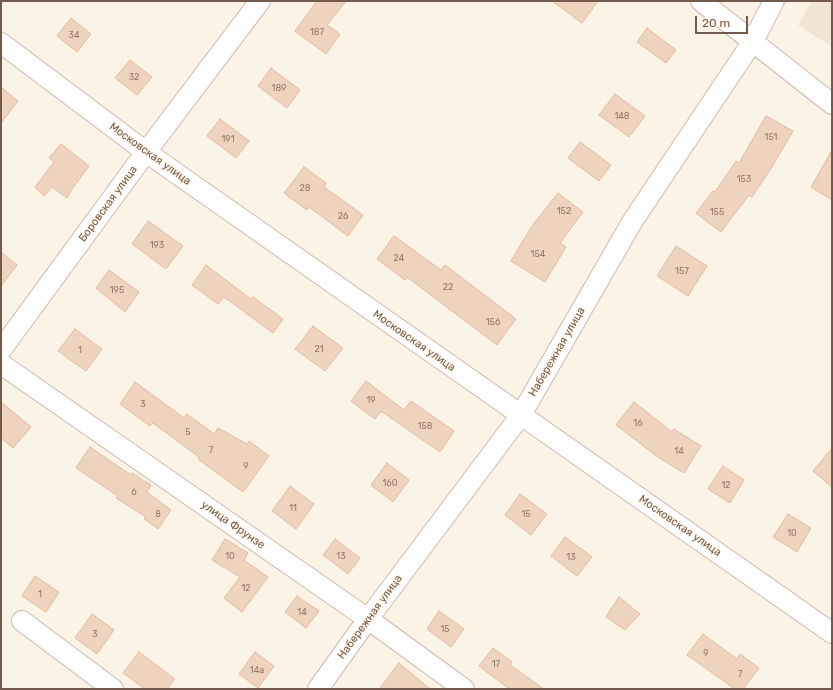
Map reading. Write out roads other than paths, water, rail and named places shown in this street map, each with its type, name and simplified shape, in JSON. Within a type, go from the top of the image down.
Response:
[{"type":"street","name":"Боровская улица","points":[[1,350],[146,152],[260,1]]},
{"type":"street","points":[[701,1],[832,104]]},
{"type":"street","name":"Набережная улица","points":[[318,689],[368,619],[521,415],[632,222],[753,41],[774,1]]},
{"type":"street","name":"Московская улица","points":[[1,43],[146,152],[832,633]]},
{"type":"street","name":"улица Фрунзе","points":[[1,364],[368,619],[464,689]]},
{"type":"street","points":[[22,621],[113,689]]}]
